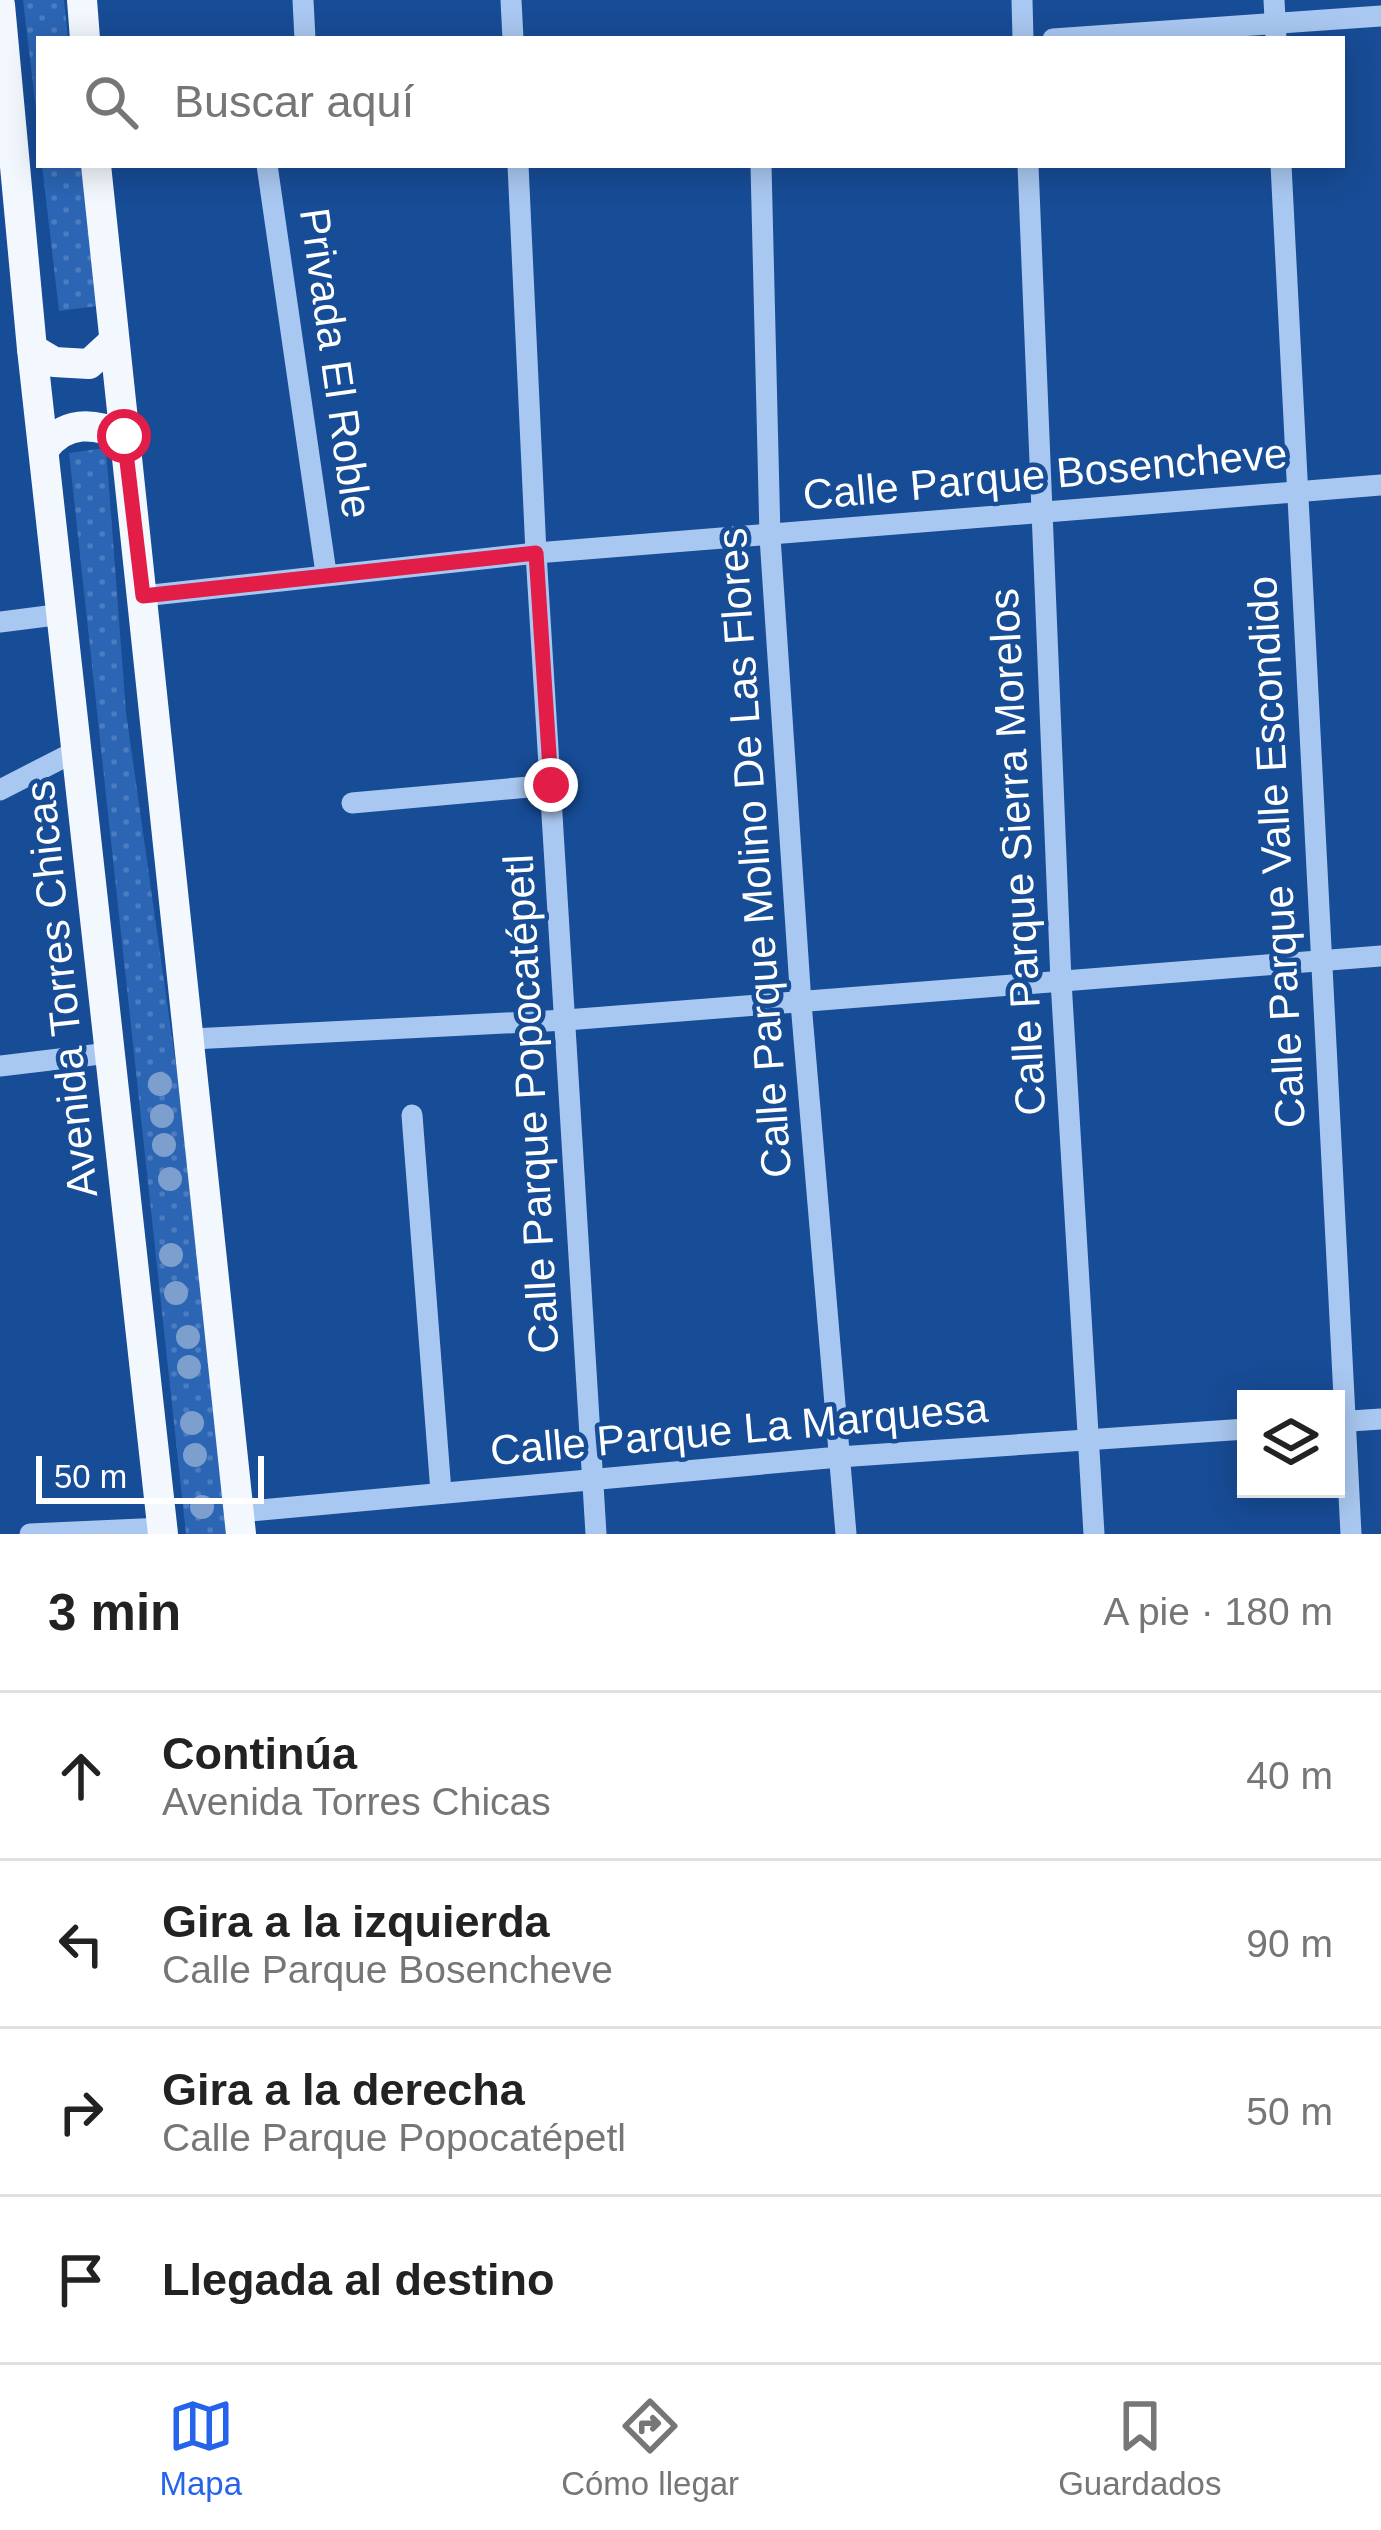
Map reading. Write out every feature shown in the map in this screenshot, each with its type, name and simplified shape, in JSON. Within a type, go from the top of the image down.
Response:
[{"type":"main road","points":[[82,0],[85,36]]},
{"type":"main road","name":"Avenida Torres Chicas","points":[[0,5],[7,149],[45,448],[163,1531]]},
{"type":"main road","points":[[97,168],[240,1523]]},
{"type":"main road","points":[[32,349],[54,362],[89,364],[113,341]]},
{"type":"main road","points":[[45,448],[61,431],[77,427],[96,425],[124,436]]},
{"type":"street","points":[[303,0],[305,36]]},
{"type":"street","points":[[511,0],[513,36]]},
{"type":"street","points":[[1022,0],[1023,36]]},
{"type":"street","points":[[1090,36],[1381,16]]},
{"type":"street","name":"Privada El Roble","points":[[267,168],[326,572]]},
{"type":"street","name":"Calle Parque Popocatépetl","points":[[518,168],[536,553],[596,1534]]},
{"type":"street","name":"Calle Parque Molino De Las Flores","points":[[761,168],[770,537],[801,1003],[846,1534]]},
{"type":"street","name":"Calle Parque Sierra Morelos","points":[[1028,168],[1061,982],[1094,1534]]},
{"type":"street","name":"Calle Parque Valle Escondido","points":[[1281,168],[1324,961],[1338,1390]]},
{"type":"street","name":"Calle Parque Bosencheve","points":[[143,596],[326,572],[536,553],[1381,485]]},
{"type":"street","points":[[0,622],[63,614]]},
{"type":"street","points":[[0,790],[79,750]]},
{"type":"street","points":[[352,803],[551,785]]},
{"type":"street","points":[[192,1039],[566,1020],[1381,956]]},
{"type":"street","points":[[0,1066],[109,1053]]},
{"type":"street","points":[[412,1115],[441,1492]]},
{"type":"street","points":[[1345,1422],[1381,1419]]},
{"type":"street","name":"Calle Parque La Marquesa","points":[[240,1523],[441,1492],[839,1457],[1237,1430]]},
{"type":"street","name":"Calle Parque Valle Escondido","points":[[1345,1478],[1351,1534]]},
{"type":"street","points":[[30,1534],[163,1531]]},
{"type":"shaded area","points":[[23,0],[64,0],[68,36],[36,36],[36,110]]},
{"type":"shaded area","points":[[42,168],[82,168],[98,306],[59,311]]},
{"type":"shaded area","points":[[106,448],[126,712],[178,1080],[227,1534],[186,1534],[69,453]]},
{"type":"route","points":[[124,436],[143,596],[326,572],[536,553],[551,785]]}]
